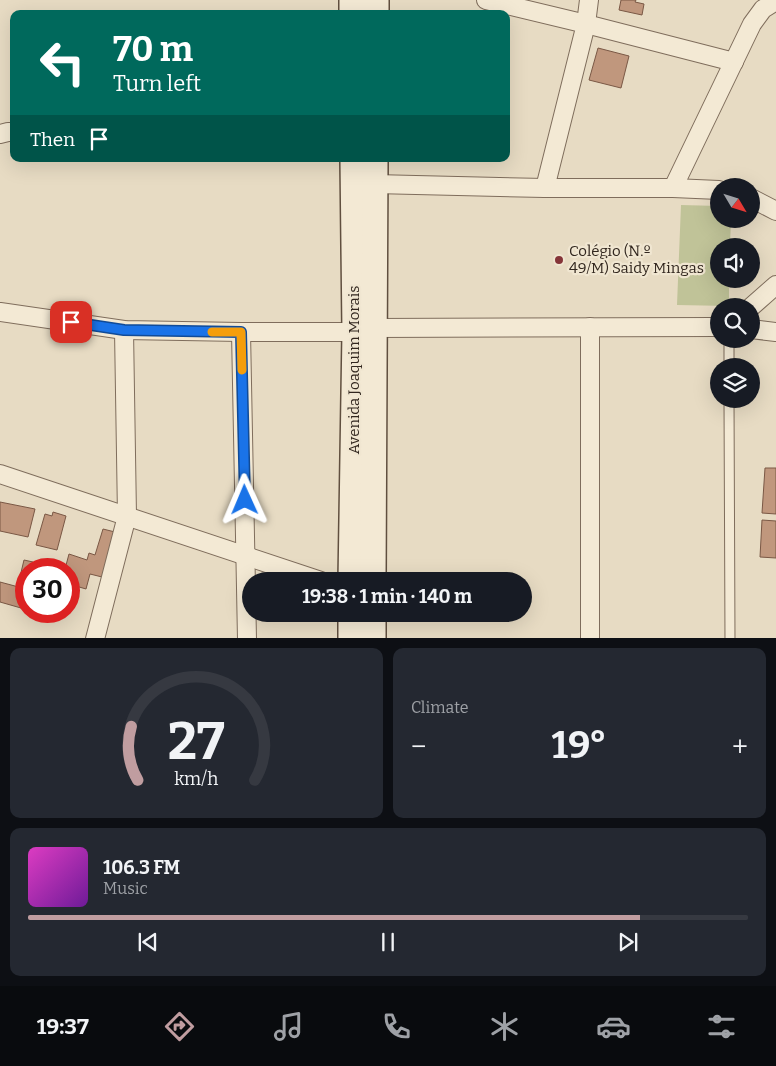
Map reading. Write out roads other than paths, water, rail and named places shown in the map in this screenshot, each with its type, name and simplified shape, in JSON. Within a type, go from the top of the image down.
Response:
[{"type":"street","points":[[486,0],[734,62]]},
{"type":"street","points":[[545,188],[586,24],[590,0]]},
{"type":"street","points":[[673,188],[752,24],[763,9],[776,1]]},
{"type":"street","name":"Avenida Joaquim Morais","points":[[353,162],[364,330],[373,572]]},
{"type":"street","name":"Avenida Joaquim Morais","points":[[351,572],[374,162]]},
{"type":"street","points":[[374,184],[710,190]]},
{"type":"street","points":[[760,203],[776,211]]},
{"type":"street","points":[[760,299],[776,285]]},
{"type":"street","points":[[0,312],[124,330],[241,332],[710,327]]},
{"type":"street","points":[[590,327],[590,638]]},
{"type":"street","points":[[95,638],[127,516],[124,330]]},
{"type":"street","points":[[760,330],[776,332]]},
{"type":"street","points":[[241,332],[247,638]]},
{"type":"street","points":[[0,474],[295,572]]},
{"type":"street","points":[[351,622],[352,638]]},
{"type":"street","points":[[373,622],[373,638]]},
{"type":"lane","points":[[729,408],[730,638]]},
{"type":"place","name":"Colégio (N.º 49/M) Saidy Mingas","points":[[559,260]]}]
